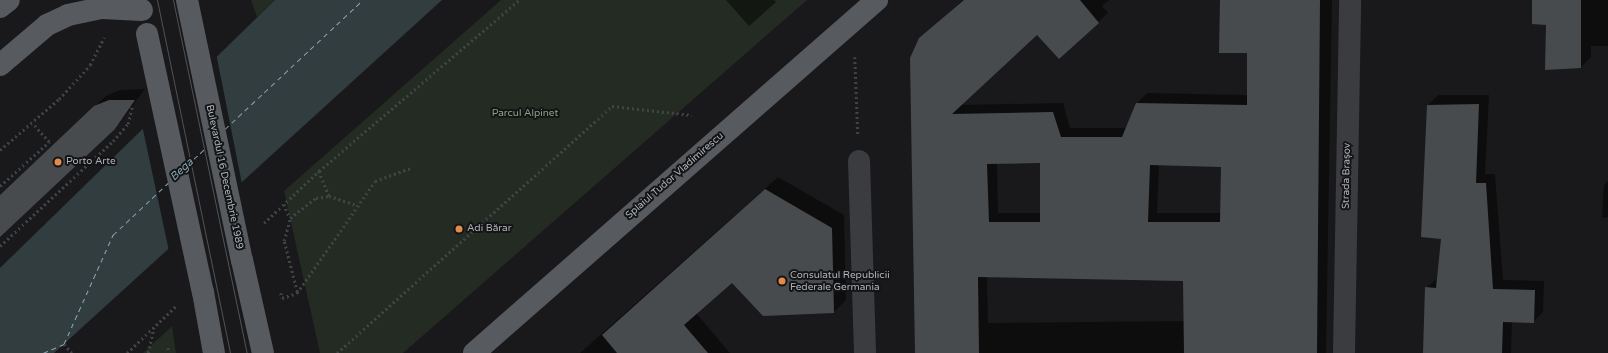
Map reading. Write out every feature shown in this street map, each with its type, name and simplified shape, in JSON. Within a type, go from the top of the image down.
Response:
[{"type":"main road","points":[[0,7],[9,0]]},
{"type":"main road","name":"Bulevardul 16 Decembrie 1989","points":[[187,0],[262,353]]},
{"type":"main road","name":"Splaiul Tudor Vladimirescu","points":[[474,353],[877,0]]},
{"type":"main road","points":[[0,65],[47,25],[68,15],[102,8],[142,5],[203,292],[214,353]]},
{"type":"street","name":"Strada Brașov","points":[[1344,353],[1350,0]]},
{"type":"street","points":[[859,161],[865,353]]},
{"type":"path","points":[[261,226],[319,171],[519,0]]},
{"type":"path","points":[[0,150],[32,123],[90,65],[106,33]]},
{"type":"path","points":[[855,57],[859,161]]},
{"type":"path","points":[[0,246],[113,141],[128,124],[132,98]]},
{"type":"path","points":[[337,353],[612,106],[691,114]]},
{"type":"path","points":[[0,186],[49,142],[32,123]]},
{"type":"path","points":[[282,298],[297,293],[375,181],[411,168]]},
{"type":"path","points":[[319,171],[329,196]]},
{"type":"path","points":[[297,293],[284,241],[290,218],[316,198],[329,196],[357,205]]},
{"type":"path","points":[[284,204],[290,218]]},
{"type":"path","points":[[127,353],[182,301]]},
{"type":"path","points":[[148,353],[154,328]]},
{"type":"path","points":[[64,344],[72,353]]},
{"type":"path","points":[[168,348],[169,353]]},
{"type":"green space","points":[[251,0],[275,0],[257,17]]},
{"type":"green space","name":"Parcul Alpinet","points":[[501,0],[807,0],[403,353],[320,353],[284,191]]},
{"type":"green space","points":[[172,326],[176,353],[143,353]]},
{"type":"water","name":"Bega","points":[[275,0],[442,0],[54,353],[0,353],[0,268]]},
{"type":"pier","points":[[216,53],[242,184],[169,251],[142,125]]},
{"type":"building","points":[[964,0],[1080,0],[1099,23],[1059,59],[1037,35],[952,114],[1053,112],[1061,137],[1122,137],[1136,103],[1247,105],[1247,53],[1219,53],[1220,0],[1320,0],[1317,353],[1184,353],[1183,281],[978,277],[979,353],[915,353],[910,58],[919,38]],"holes":[[[1040,163],[1040,222],[989,222],[987,164]],[[1150,165],[1221,167],[1220,222],[1148,222]]]},
{"type":"building","points":[[1532,0],[1581,0],[1581,68],[1545,70],[1546,25],[1532,24]]},
{"type":"building","name":"Porto Arte","points":[[109,100],[135,100],[115,129],[0,237],[0,195],[94,106]]},
{"type":"building","points":[[1479,104],[1476,183],[1486,183],[1493,289],[1535,290],[1534,323],[1503,322],[1502,353],[1423,353],[1425,287],[1436,288],[1441,239],[1421,237],[1427,105]]},
{"type":"building","name":"Consulatul Republicii Federale Germania","points":[[765,189],[832,228],[834,313],[763,316],[732,283],[684,325],[708,353],[617,353],[602,335]]},
{"type":"ferry route","points":[[225,129],[363,0]]},
{"type":"ferry route","points":[[187,165],[207,147]]},
{"type":"ferry route","points":[[43,353],[64,344],[113,235],[169,182]]},
{"type":"tram line","points":[[157,0],[230,353]]},
{"type":"tram line","points":[[173,0],[247,353]]},
{"type":"place","name":"Porto Arte","points":[[58,162]]},
{"type":"place","name":"Adi Bărar","points":[[459,229]]},
{"type":"place","name":"Consulatul Republicii Federale Germania","points":[[782,281]]}]
